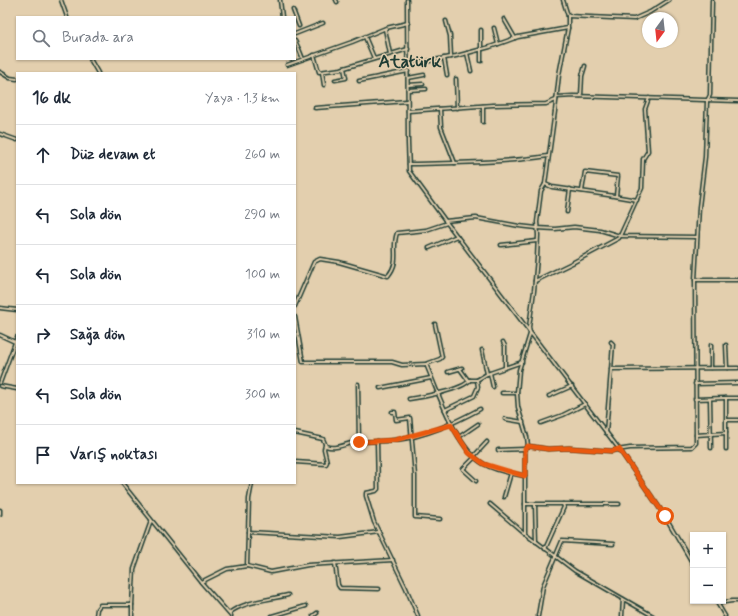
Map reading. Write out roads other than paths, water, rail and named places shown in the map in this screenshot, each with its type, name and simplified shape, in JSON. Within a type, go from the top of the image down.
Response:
[{"type":"street","points":[[61,0],[67,16]]},
{"type":"street","points":[[280,0],[282,16]]},
{"type":"street","points":[[407,0],[409,164],[413,177],[619,449],[665,516],[690,559]]},
{"type":"street","points":[[528,446],[527,437],[518,407],[517,393],[519,370],[530,332],[535,281],[537,222],[541,191],[545,184],[558,75],[568,28],[568,16],[563,0]]},
{"type":"street","points":[[568,16],[634,19],[650,12],[669,0]]},
{"type":"street","points":[[528,446],[548,449],[569,448],[606,451],[619,449],[692,447],[696,443],[695,280],[699,206],[705,157],[707,101],[710,95],[712,0]]},
{"type":"street","points":[[293,10],[295,16]]},
{"type":"street","points":[[504,19],[515,38]]},
{"type":"street","points":[[296,21],[299,26]]},
{"type":"street","points":[[446,22],[450,36],[451,57]]},
{"type":"street","points":[[296,34],[323,23]]},
{"type":"street","points":[[287,65],[385,29],[408,23]]},
{"type":"street","points":[[494,28],[498,44]]},
{"type":"street","points":[[408,65],[468,53],[515,38],[568,28]]},
{"type":"street","points":[[385,29],[390,54]]},
{"type":"street","points":[[481,30],[481,61]]},
{"type":"street","points":[[365,37],[374,58]]},
{"type":"street","points":[[296,43],[300,49],[302,59]]},
{"type":"street","points":[[322,72],[344,68],[408,49]]},
{"type":"street","points":[[468,53],[471,71]]},
{"type":"street","points":[[314,55],[319,72],[322,72],[324,85]]},
{"type":"street","points":[[444,58],[447,75]]},
{"type":"street","points":[[91,60],[97,72]]},
{"type":"street","points":[[581,96],[582,76],[585,66]]},
{"type":"street","points":[[335,80],[346,78],[344,68]]},
{"type":"street","points":[[359,80],[408,71]]},
{"type":"street","points":[[0,72],[10,78],[16,79]]},
{"type":"street","points":[[408,78],[424,75]]},
{"type":"street","points":[[456,79],[458,108]]},
{"type":"street","points":[[408,85],[423,84]]},
{"type":"street","points":[[408,90],[426,89]]},
{"type":"street","points":[[556,97],[581,96],[738,101]]},
{"type":"street","points":[[535,281],[619,238],[642,188],[643,160],[648,151],[645,109],[648,98]]},
{"type":"street","points":[[408,111],[546,104],[556,100]]},
{"type":"street","points":[[315,108],[408,101]]},
{"type":"street","points":[[483,106],[483,122]]},
{"type":"street","points":[[440,109],[441,126],[454,163]]},
{"type":"street","points":[[0,134],[16,140]]},
{"type":"street","points":[[409,164],[527,159],[548,156]]},
{"type":"street","points":[[582,191],[585,172],[618,176],[616,196]]},
{"type":"street","points":[[545,184],[552,187],[637,200]]},
{"type":"street","points":[[567,212],[570,189]]},
{"type":"street","points":[[296,304],[314,262],[320,259],[339,262],[388,276],[394,269],[395,242],[397,233],[426,230],[446,222],[476,218],[537,228],[580,228],[606,231],[620,236],[697,237]]},
{"type":"street","points":[[429,248],[457,236]]},
{"type":"street","points":[[501,245],[537,242]]},
{"type":"street","points":[[695,280],[738,280]]},
{"type":"street","points":[[0,308],[16,310]]},
{"type":"street","points":[[296,323],[303,362],[392,362],[402,365],[426,364],[442,357],[434,324]]},
{"type":"street","points":[[0,335],[15,342],[0,384],[16,389]]},
{"type":"street","points":[[503,342],[505,346],[505,368]]},
{"type":"street","points":[[606,433],[613,344],[610,342]]},
{"type":"street","points":[[711,345],[711,368]]},
{"type":"street","points":[[726,345],[726,368]]},
{"type":"street","points":[[482,350],[493,388]]},
{"type":"street","points":[[409,400],[438,394],[465,385],[470,380],[477,380],[488,373],[522,362]]},
{"type":"street","points":[[426,364],[451,425],[469,453],[484,464],[525,476]]},
{"type":"street","points":[[0,368],[5,370]]},
{"type":"street","points":[[448,372],[461,368],[470,380]]},
{"type":"street","points":[[611,369],[738,368]]},
{"type":"street","points":[[380,388],[431,378]]},
{"type":"street","points":[[445,410],[474,396],[478,387],[477,380]]},
{"type":"street","points":[[695,384],[738,383]]},
{"type":"street","points":[[358,384],[359,442]]},
{"type":"street","points":[[549,396],[572,386]]},
{"type":"street","points":[[502,393],[517,393]]},
{"type":"street","points":[[726,398],[726,449]]},
{"type":"street","points":[[695,399],[738,398]]},
{"type":"street","points":[[710,399],[711,448]]},
{"type":"street","points":[[541,423],[563,415],[585,404]]},
{"type":"street","points":[[325,445],[328,447],[338,447],[350,443],[395,440],[411,437],[451,425],[480,409]]},
{"type":"street","points":[[392,412],[395,412],[396,420],[410,418],[415,476],[415,517],[440,519]]},
{"type":"street","points":[[505,419],[523,422]]},
{"type":"street","points":[[726,420],[738,420]]},
{"type":"street","points":[[459,437],[478,424]]},
{"type":"street","points":[[296,433],[321,438],[324,440],[324,449],[327,462],[326,464],[296,462]]},
{"type":"street","points":[[696,435],[726,433]]},
{"type":"street","points":[[377,441],[378,489],[366,495],[371,514],[418,616]]},
{"type":"street","points":[[476,481],[463,469],[487,442]]},
{"type":"street","points":[[498,450],[525,449],[528,446]]},
{"type":"street","points":[[524,533],[525,449]]},
{"type":"street","points":[[504,497],[511,473]]},
{"type":"street","points":[[123,484],[201,582],[231,616]]},
{"type":"street","points":[[247,566],[249,499],[252,484]]},
{"type":"street","points":[[490,504],[524,533],[575,571],[653,616]]},
{"type":"street","points":[[525,504],[619,504]]},
{"type":"street","points":[[535,504],[536,542]]},
{"type":"street","points":[[545,549],[564,507],[563,504]]},
{"type":"street","points":[[132,616],[134,568],[151,521]]},
{"type":"street","points":[[248,532],[340,537],[379,532]]},
{"type":"street","points":[[538,616],[544,586],[555,557],[564,541],[613,544]]},
{"type":"street","points":[[201,582],[227,568],[247,566],[271,572],[308,565],[393,560]]},
{"type":"street","points":[[335,563],[340,588],[379,589]]},
{"type":"street","points":[[228,613],[253,603],[288,595]]},
{"type":"street","points":[[622,616],[623,599]]},
{"type":"street","points":[[726,601],[738,601]]},
{"type":"street","points":[[718,604],[725,616]]},
{"type":"street","points":[[96,616],[97,609],[100,605],[132,605]]},
{"type":"street","points":[[272,616],[306,606]]},
{"type":"street","points":[[313,616],[317,613]]},
{"type":"district","name":"Atatürk","points":[[410,62]]}]
